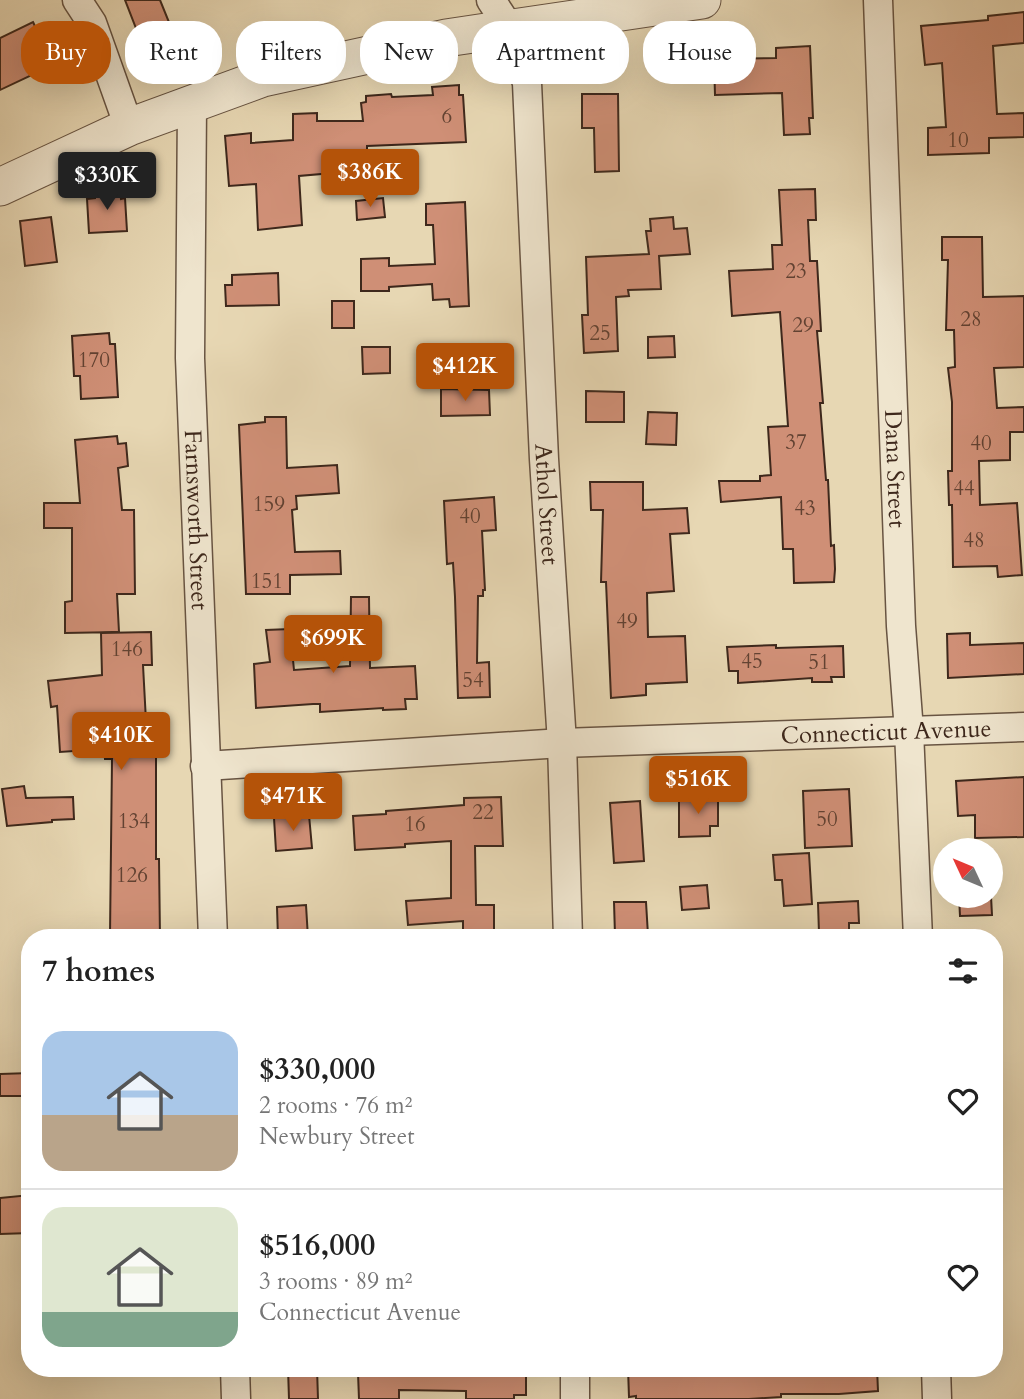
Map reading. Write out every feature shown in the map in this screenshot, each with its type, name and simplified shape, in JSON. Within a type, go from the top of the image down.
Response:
[{"type":"street","points":[[77,0],[92,23],[129,127]]},
{"type":"street","points":[[0,187],[129,127],[263,78],[446,38],[500,15],[702,0]]},
{"type":"street","name":"Dana Street","points":[[878,0],[900,599],[918,929]]},
{"type":"street","name":"Athol Street","points":[[500,15],[527,83],[544,459],[562,743],[568,929]]},
{"type":"street","name":"Farnsworth Street","points":[[192,104],[190,358],[214,929]]},
{"type":"street","name":"Connecticut Avenue","points":[[205,766],[562,743],[1024,727]]},
{"type":"street","points":[[235,1377],[236,1399]]},
{"type":"street","points":[[575,1377],[575,1399]]},
{"type":"street","points":[[936,1377],[937,1399]]},
{"type":"building","points":[[125,0],[160,0],[168,21],[133,21]]},
{"type":"building","points":[[1024,12],[1024,43],[993,46],[997,114],[1024,113],[1024,137],[989,138],[989,153],[928,155],[928,128],[946,127],[942,63],[925,65],[921,26],[988,20],[988,16]]},
{"type":"building","points":[[21,28],[21,80],[0,90],[0,38]]},
{"type":"building","points":[[810,46],[813,118],[809,118],[810,134],[784,135],[782,93],[715,95],[715,84],[756,84],[756,58],[776,58],[776,48]]},
{"type":"building","points":[[459,85],[459,95],[463,95],[466,142],[367,146],[367,170],[299,176],[302,225],[258,230],[256,184],[229,186],[225,136],[251,133],[251,143],[293,140],[293,114],[317,113],[317,121],[363,121],[361,103],[366,102],[366,96],[433,95],[432,87]]},
{"type":"building","points":[[582,94],[618,94],[619,171],[595,172],[594,128],[582,128]]},
{"type":"building","points":[[120,189],[121,199],[125,198],[127,231],[89,233],[87,199],[95,198],[95,190]]},
{"type":"building","points":[[815,189],[816,220],[808,220],[810,261],[817,261],[821,331],[817,331],[823,403],[820,403],[835,569],[834,582],[794,583],[793,549],[783,549],[781,497],[721,502],[719,481],[760,481],[760,476],[771,475],[768,427],[788,426],[780,312],[732,316],[729,271],[773,269],[772,245],[782,245],[779,190]]},
{"type":"building","points":[[383,198],[385,217],[357,220],[356,201]]},
{"type":"building","points":[[465,202],[469,306],[450,307],[449,299],[433,300],[432,284],[389,287],[389,291],[361,291],[361,259],[389,258],[389,266],[435,264],[433,225],[426,225],[426,204]]},
{"type":"building","points":[[51,217],[57,262],[25,266],[20,221]]},
{"type":"building","points":[[673,217],[674,229],[687,228],[690,254],[659,256],[661,289],[628,290],[629,296],[616,297],[618,351],[584,353],[582,315],[588,315],[586,257],[649,254],[646,231],[651,231],[650,219]]},
{"type":"building","points":[[942,237],[982,237],[983,297],[1024,296],[1024,367],[994,368],[997,408],[1024,407],[1024,432],[1010,432],[1010,460],[979,461],[980,505],[1017,503],[1022,575],[998,577],[997,566],[953,567],[952,505],[949,505],[948,471],[952,471],[952,402],[948,368],[955,367],[954,330],[946,330],[948,260],[942,260]]},
{"type":"building","points":[[278,273],[279,305],[226,306],[225,285],[232,285],[232,275]]},
{"type":"building","points":[[332,301],[354,301],[354,328],[332,328]]},
{"type":"building","points":[[109,333],[110,344],[115,344],[118,397],[81,399],[80,376],[74,376],[72,336]]},
{"type":"building","points":[[674,336],[675,357],[648,358],[648,337]]},
{"type":"building","points":[[362,347],[390,347],[390,373],[363,374]]},
{"type":"building","points":[[441,389],[489,390],[490,415],[441,416]]},
{"type":"building","points":[[586,391],[624,392],[624,422],[586,422]]},
{"type":"building","points":[[648,412],[677,413],[676,445],[646,444]]},
{"type":"building","points":[[265,417],[286,417],[287,468],[337,465],[339,493],[296,496],[297,509],[292,510],[295,552],[340,551],[341,574],[290,575],[290,594],[246,594],[239,425],[265,422]]},
{"type":"building","points":[[117,436],[118,444],[126,443],[128,466],[118,468],[122,510],[134,510],[135,594],[117,594],[119,632],[65,633],[65,602],[72,601],[72,528],[44,528],[44,503],[80,503],[75,440]]},
{"type":"building","points":[[590,482],[643,482],[643,510],[687,508],[689,533],[670,534],[674,591],[647,593],[648,637],[685,636],[687,682],[646,684],[646,695],[611,698],[606,582],[601,582],[603,510],[591,510]]},
{"type":"building","points":[[494,497],[496,530],[482,531],[485,590],[483,596],[478,596],[477,663],[489,662],[490,697],[458,698],[453,563],[447,564],[444,501]]},
{"type":"building","points":[[351,597],[369,597],[370,668],[415,666],[417,699],[405,699],[406,709],[320,712],[320,704],[256,708],[254,664],[270,662],[266,630],[290,629],[294,670],[350,666]]},
{"type":"building","points":[[151,632],[152,665],[143,665],[147,740],[156,740],[156,859],[159,859],[160,929],[110,929],[112,759],[105,759],[104,749],[60,752],[57,706],[51,707],[48,681],[102,675],[101,633]]},
{"type":"building","points":[[970,633],[970,645],[1024,643],[1024,674],[948,678],[947,634]]},
{"type":"building","points":[[776,645],[776,648],[843,646],[844,677],[831,677],[832,682],[812,682],[812,678],[738,683],[738,671],[729,671],[727,647]]},
{"type":"building","points":[[1024,777],[1024,837],[975,838],[975,815],[958,816],[956,781]]},
{"type":"building","points":[[24,786],[26,798],[73,797],[74,819],[7,826],[2,789]]},
{"type":"building","points":[[849,789],[852,846],[805,848],[803,791]]},
{"type":"building","points":[[718,796],[718,826],[710,826],[710,836],[679,837],[679,797]]},
{"type":"building","points":[[501,797],[503,846],[475,846],[476,905],[494,905],[494,929],[463,929],[463,921],[408,925],[406,901],[451,898],[451,841],[355,850],[353,816],[464,805],[464,798]]},
{"type":"building","points":[[640,801],[644,861],[614,863],[610,803]]},
{"type":"building","points":[[309,815],[312,848],[276,851],[274,818]]},
{"type":"building","points":[[809,853],[812,904],[784,906],[782,880],[775,880],[773,855]]},
{"type":"building","points":[[707,885],[709,908],[682,910],[680,887]]},
{"type":"building","points":[[858,901],[859,923],[849,923],[849,929],[819,929],[818,903]]},
{"type":"building","points":[[614,902],[646,902],[648,929],[615,929]]},
{"type":"building","points":[[306,905],[307,929],[278,929],[277,907]]},
{"type":"building","points":[[960,908],[992,908],[992,915],[960,916]]},
{"type":"building","points":[[21,1073],[21,1096],[0,1096],[0,1074]]},
{"type":"building","points":[[21,1196],[21,1233],[0,1234],[0,1198]]},
{"type":"building","points":[[288,1377],[317,1377],[318,1399],[289,1399]]},
{"type":"building","points":[[358,1377],[526,1377],[526,1395],[514,1395],[514,1399],[466,1399],[466,1391],[399,1390],[399,1399],[359,1399]]},
{"type":"building","points":[[628,1377],[877,1377],[878,1391],[781,1394],[781,1397],[749,1399],[629,1397]]}]
